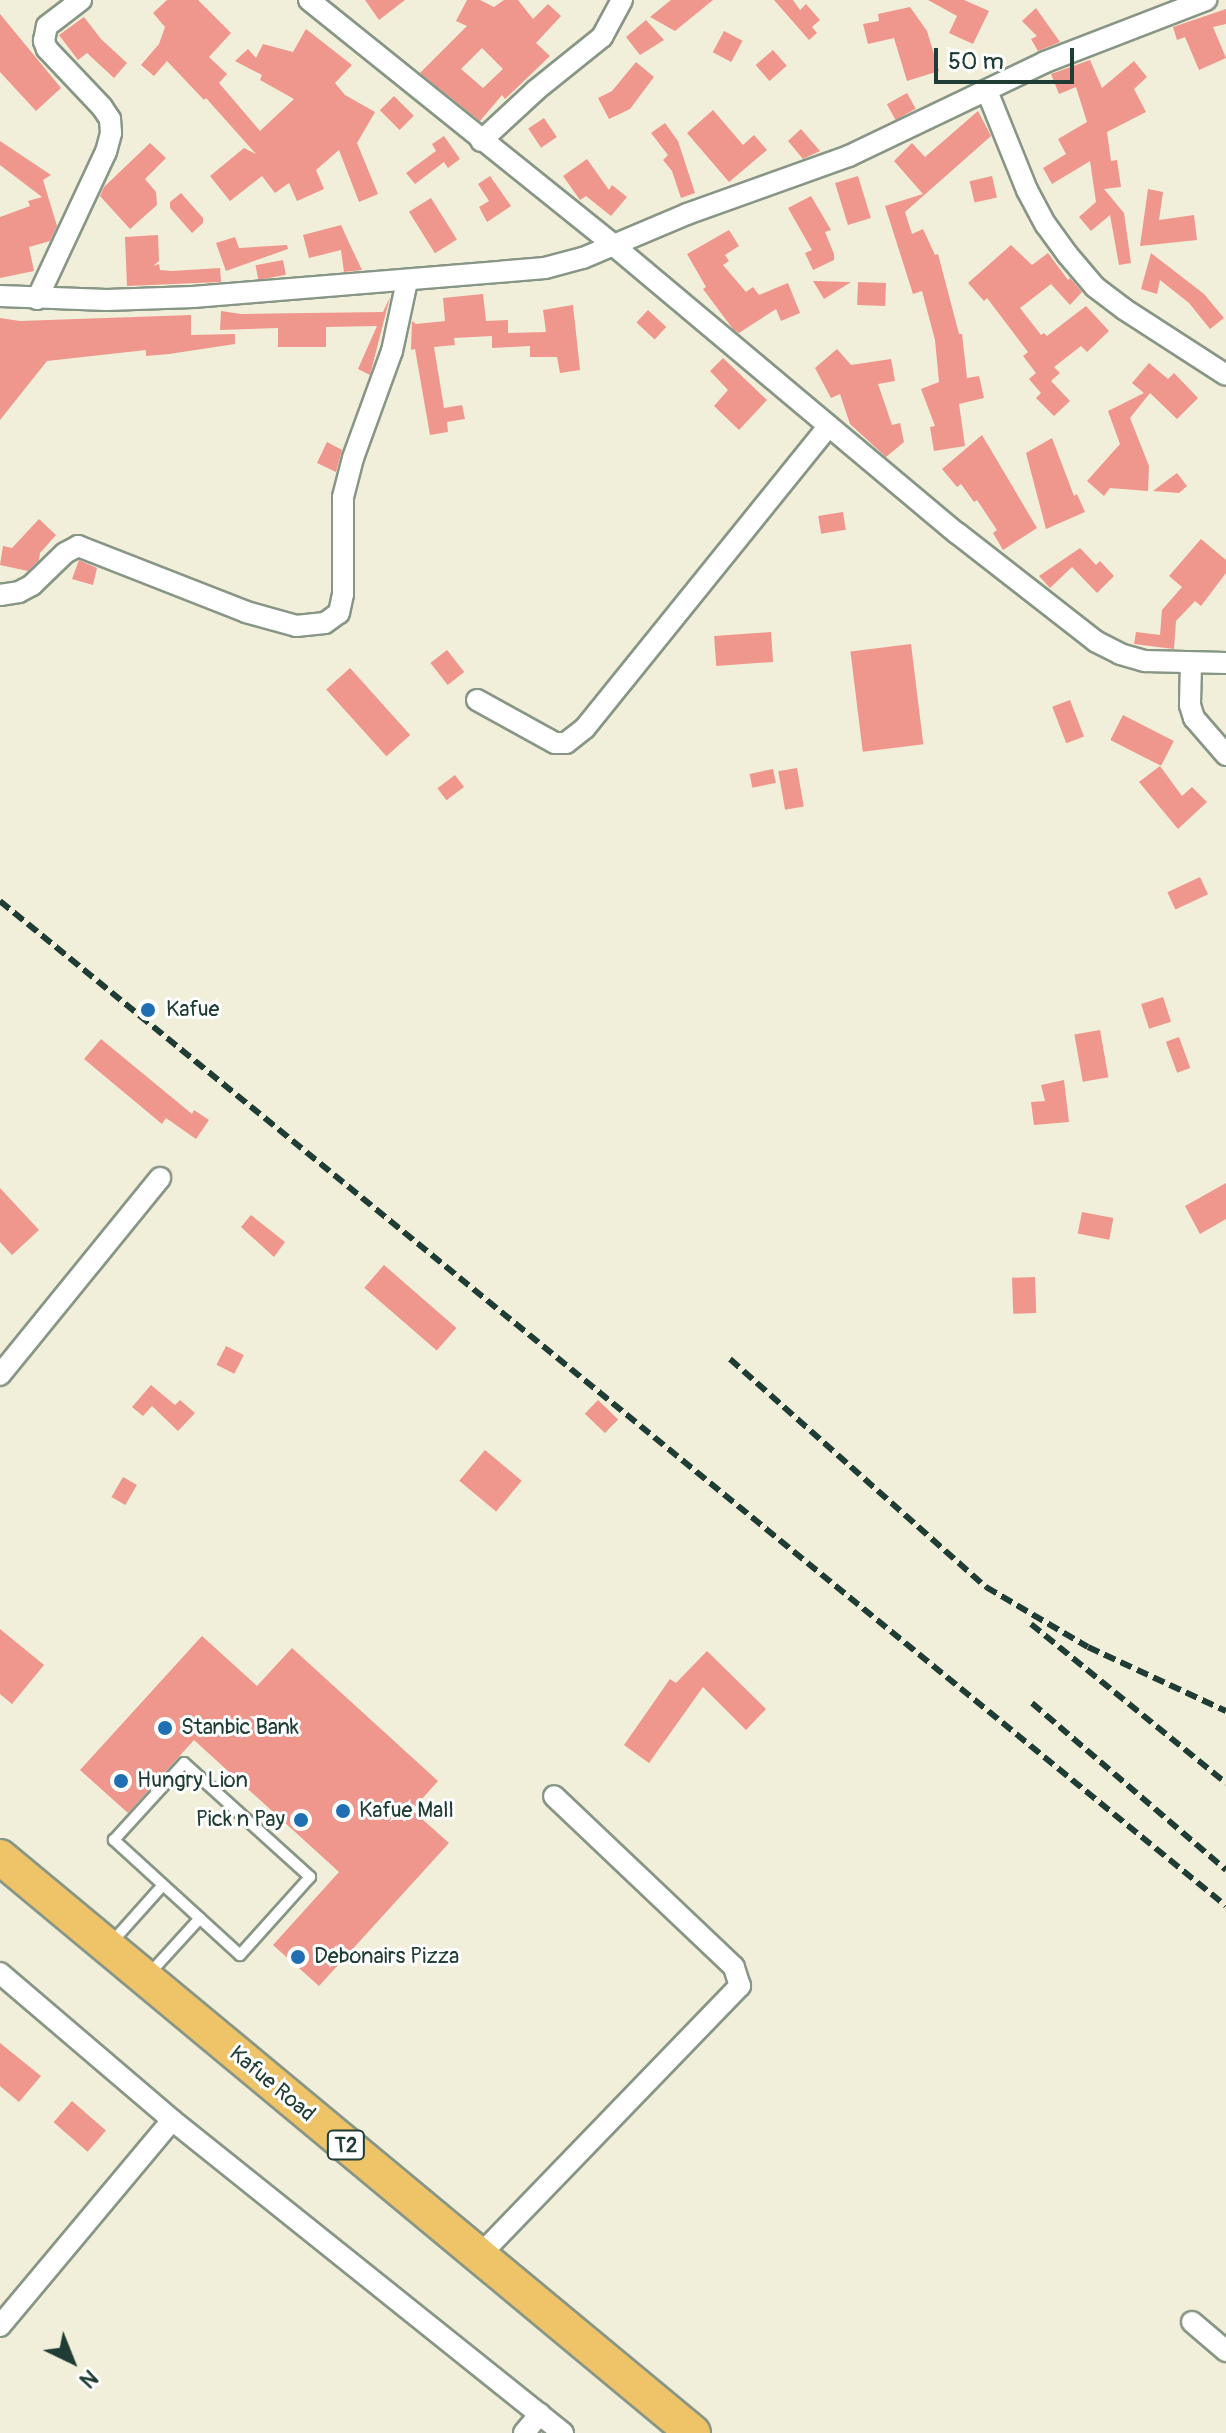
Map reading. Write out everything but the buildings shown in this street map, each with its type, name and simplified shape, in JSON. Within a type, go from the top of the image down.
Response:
[{"type":"highway","name":"Kafue Road","points":[[0,1857],[693,2433]]},
{"type":"street","points":[[37,299],[106,152],[111,133],[110,119],[102,107],[47,49],[44,41],[47,26],[81,0]]},
{"type":"street","points":[[309,0],[612,244],[829,426],[1095,641],[1120,654],[1145,661],[1226,663]]},
{"type":"street","points":[[481,141],[536,90],[602,37],[622,0]]},
{"type":"street","points":[[0,296],[37,299],[193,297],[545,268],[583,258],[612,244],[849,156],[1045,62],[1195,2]]},
{"type":"street","points":[[987,91],[1027,190],[1046,225],[1095,287],[1226,375]]},
{"type":"street","points":[[0,595],[19,592],[32,585],[65,553],[78,546],[246,612],[296,626],[325,623],[339,613],[343,594],[343,497],[353,458],[392,351],[407,281]]},
{"type":"street","points":[[477,700],[555,743],[566,743],[585,728],[829,426]]},
{"type":"street","points":[[1191,663],[1190,705],[1194,718],[1226,755]]},
{"type":"street","points":[[0,1375],[160,1178]]},
{"type":"street","points":[[479,2256],[740,1986],[734,1967],[554,1796]]},
{"type":"street","points":[[0,1973],[172,2120],[563,2433]]},
{"type":"street","points":[[0,2326],[172,2120]]},
{"type":"street","points":[[1192,2322],[1226,2351]]},
{"type":"street","points":[[524,2433],[540,2414]]},
{"type":"lane","points":[[184,1763],[310,1877],[240,1955],[200,1918],[114,1840],[184,1763]]},
{"type":"lane","points":[[108,1947],[163,1885]]},
{"type":"lane","points":[[146,1978],[200,1918]]},
{"type":"railway","points":[[0,901],[1226,1906]]},
{"type":"railway","points":[[730,1359],[986,1587],[1088,1647],[1226,1711]]},
{"type":"railway","points":[[1031,1624],[1226,1783]]},
{"type":"railway","points":[[1032,1703],[1226,1870]]},
{"type":"place","name":"Kafue","points":[[148,1010]]},
{"type":"place","name":"Stanbic Bank","points":[[165,1728]]},
{"type":"place","name":"Hungry Lion","points":[[121,1781]]},
{"type":"place","name":"Kafue Mall","points":[[343,1811]]},
{"type":"place","name":"Pick n Pay","points":[[301,1820]]},
{"type":"place","name":"Debonairs Pizza","points":[[298,1957]]}]
